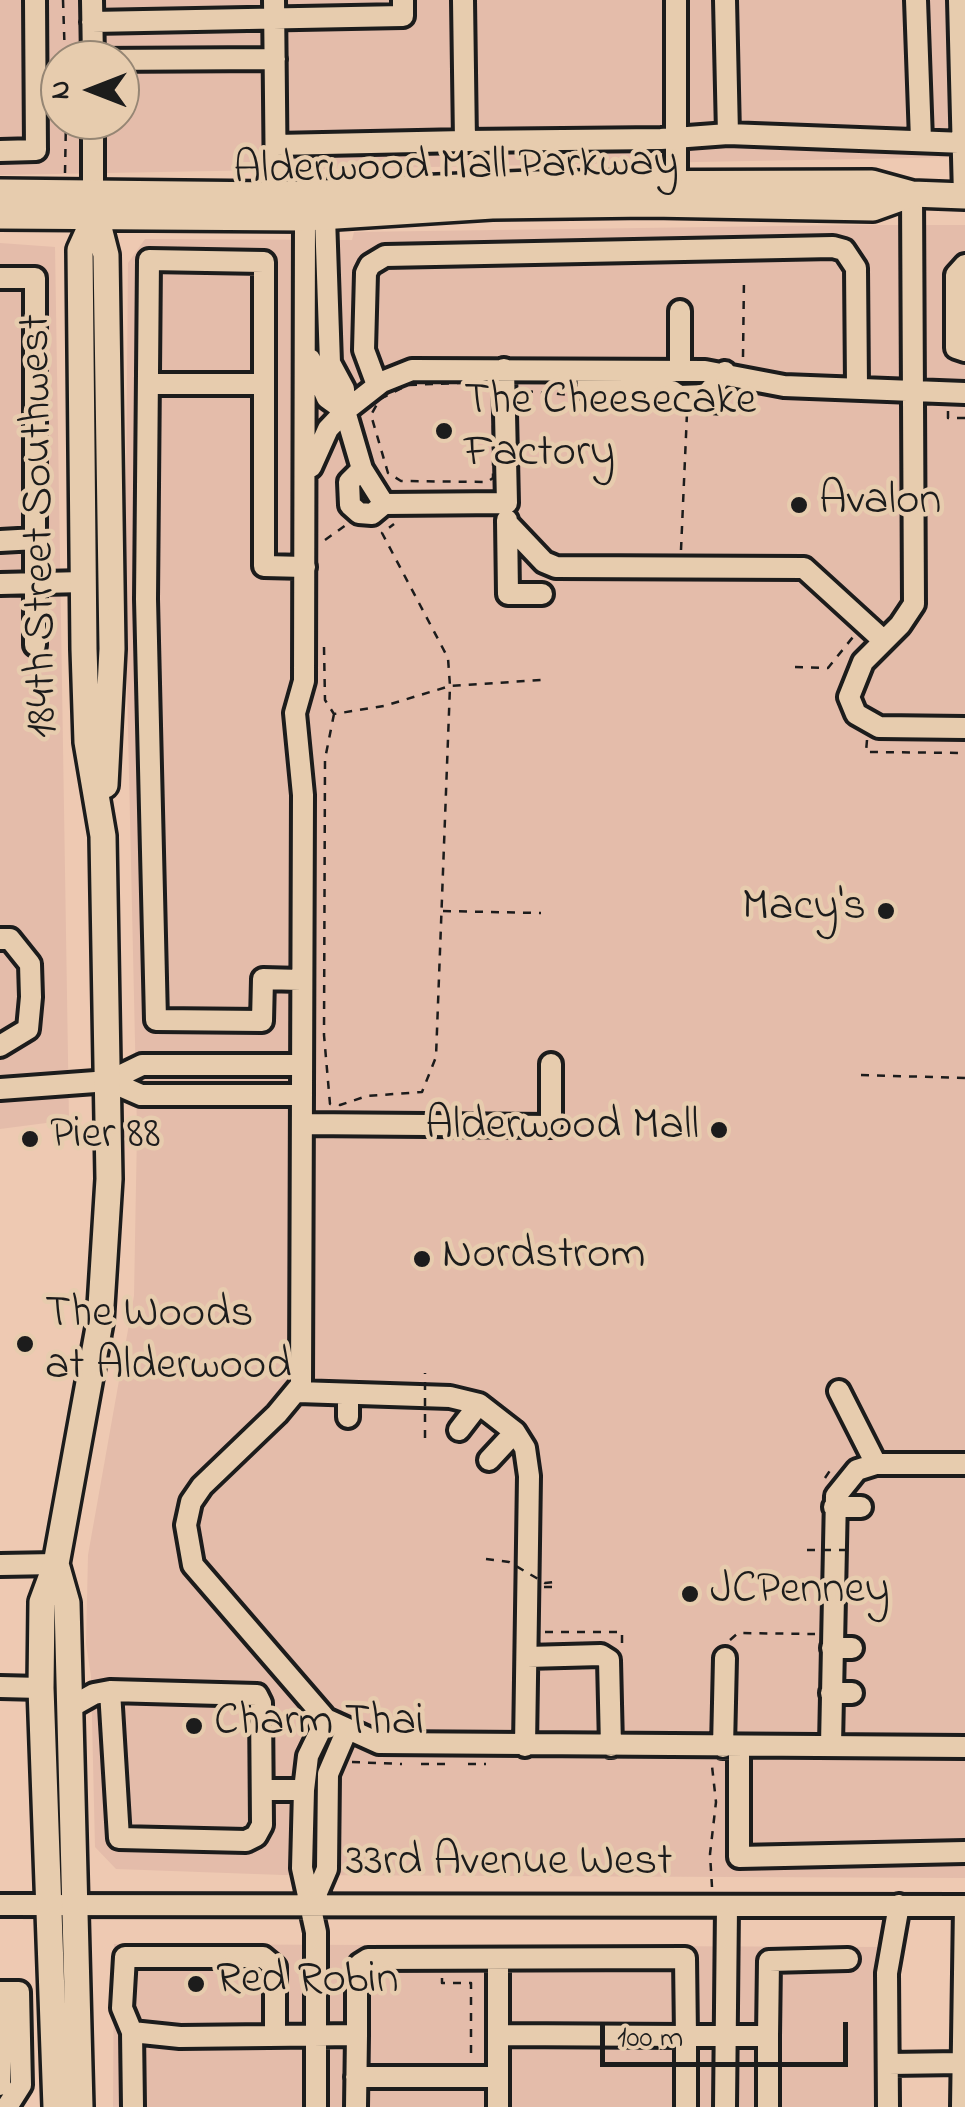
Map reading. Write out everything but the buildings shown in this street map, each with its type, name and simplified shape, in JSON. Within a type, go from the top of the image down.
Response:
[{"type":"main road","name":"Alderwood Mall Parkway","points":[[0,216],[94,204],[530,184],[873,208],[912,194],[964,196]]},
{"type":"main road","name":"Alderwood Mall Parkway","points":[[0,192],[94,204],[315,217],[676,194]]},
{"type":"main road","name":"184th Street Southwest","points":[[80,2107],[41,1688],[42,1602],[56,1564],[100,1322],[109,1179],[103,836],[112,649],[105,248],[94,204]]},
{"type":"main road","name":"184th Street Southwest","points":[[94,204],[80,250],[84,582],[87,742],[103,836]]},
{"type":"main road","points":[[109,523],[98,545],[96,570],[84,582],[96,591],[98,636],[112,649]]},
{"type":"main road","name":"184th Street Southwest","points":[[56,1564],[67,1603],[70,1708],[56,2107]]},
{"type":"street","points":[[0,150],[36,150],[35,0]]},
{"type":"street","points":[[92,40],[92,11],[274,10],[403,16],[402,0]]},
{"type":"street","points":[[464,0],[465,141]]},
{"type":"street","points":[[676,0],[676,194]]},
{"type":"street","points":[[725,0],[728,134]]},
{"type":"street","points":[[916,0],[921,140]]},
{"type":"street","points":[[961,4],[964,196]]},
{"type":"street","points":[[274,10],[276,195]]},
{"type":"street","points":[[140,60],[275,59]]},
{"type":"street","points":[[276,146],[661,139],[728,134],[965,143]]},
{"type":"street","name":"184th Street Southwest","points":[[93,140],[94,204]]},
{"type":"street","points":[[912,194],[914,604],[852,680],[849,697],[856,714],[879,728],[965,728]]},
{"type":"street","points":[[315,217],[305,348],[304,681],[294,713],[303,770],[298,1392],[202,1486],[192,1502],[188,1546],[204,1580],[326,1720],[346,1732],[379,1743],[725,1751],[831,1746],[965,1747]]},
{"type":"street","points":[[315,217],[330,363],[344,388],[345,411],[362,469],[384,504]]},
{"type":"street","points":[[377,385],[364,350],[366,273],[370,265],[385,256],[833,247],[844,250],[856,268],[857,386]]},
{"type":"street","points":[[965,252],[956,259],[960,270],[956,348],[965,351]]},
{"type":"street","points":[[302,980],[262,979],[262,1021],[156,1020],[146,599],[149,260],[264,262],[264,566],[305,566]]},
{"type":"street","points":[[0,278],[35,278],[35,644]]},
{"type":"street","points":[[675,378],[680,312]]},
{"type":"street","points":[[305,348],[327,398],[345,411]]},
{"type":"street","points":[[307,478],[328,430],[345,411],[377,385],[412,370],[504,369],[675,378],[733,374],[784,386],[965,393]]},
{"type":"street","points":[[504,369],[508,594],[542,594]]},
{"type":"street","points":[[148,384],[264,384]]},
{"type":"street","points":[[362,469],[349,482],[350,506],[372,514],[384,504],[507,513],[544,562],[556,567],[804,568],[884,641]]},
{"type":"street","points":[[0,540],[36,539]]},
{"type":"street","points":[[0,584],[84,582]]},
{"type":"street","points":[[0,939],[10,939],[30,964],[31,997],[28,1029],[0,1046]]},
{"type":"street","points":[[302,1124],[551,1126],[551,1064]]},
{"type":"street","points":[[0,1089],[108,1081],[142,1065],[302,1065]]},
{"type":"street","points":[[108,1081],[141,1094],[302,1095]]},
{"type":"street","points":[[839,1391],[876,1464]]},
{"type":"street","points":[[298,1392],[348,1395],[394,1407],[450,1397],[479,1404],[515,1432],[525,1448],[518,1517],[526,1590],[520,1649],[526,1746]]},
{"type":"street","points":[[348,1395],[348,1418]]},
{"type":"street","points":[[459,1430],[479,1404]]},
{"type":"street","points":[[489,1460],[515,1432]]},
{"type":"street","points":[[831,1746],[842,1693],[842,1597],[834,1507],[844,1481],[857,1470],[876,1464],[965,1464]]},
{"type":"street","points":[[834,1507],[861,1507]]},
{"type":"street","points":[[0,1565],[56,1564]]},
{"type":"street","points":[[520,1649],[601,1655],[609,1660],[611,1746]]},
{"type":"street","points":[[725,1651],[725,1751],[739,1856],[965,1852]]},
{"type":"street","points":[[0,1688],[41,1688]]},
{"type":"street","points":[[70,1708],[94,1694],[110,1692],[257,1694],[262,1703],[262,1824],[256,1836],[246,1841],[118,1838],[110,1692]]},
{"type":"street","points":[[316,2107],[312,1904],[302,1868],[304,1790],[308,1756],[326,1720]]},
{"type":"street","points":[[312,1904],[326,1869],[328,1774],[346,1732]]},
{"type":"street","points":[[262,1790],[304,1790]]},
{"type":"street","name":"33rd Avenue West","points":[[0,1904],[965,1906]]},
{"type":"street","points":[[888,2107],[887,1973],[899,1905]]},
{"type":"street","points":[[962,2107],[965,1906]]},
{"type":"street","points":[[725,2107],[726,1907]]},
{"type":"street","points":[[133,2107],[132,2032],[122,2008],[122,1964],[126,1958],[263,1956],[275,1967],[275,2034]]},
{"type":"street","points":[[356,2107],[358,1976],[360,1964],[368,1958],[685,1958],[686,2107]]},
{"type":"street","points":[[498,1959],[498,2107]]},
{"type":"street","points":[[768,2107],[769,1961],[848,1960]]},
{"type":"street","points":[[0,2085],[1,1992],[19,1992],[21,2085],[8,2107]]},
{"type":"street","points":[[132,2032],[180,2037],[356,2035]]},
{"type":"street","points":[[498,2035],[768,2036]]},
{"type":"street","points":[[888,2064],[962,2063]]},
{"type":"street","points":[[356,2076],[498,2077]]},
{"type":"path","points":[[63,0],[64,40]]},
{"type":"path","points":[[60,178],[67,160],[66,140]]},
{"type":"path","points":[[733,374],[744,278]]},
{"type":"path","points":[[485,382],[493,387],[492,478],[487,482],[401,482],[388,473],[371,414],[380,399],[408,385],[485,382]]},
{"type":"path","points":[[940,410],[948,410],[948,418],[965,418]]},
{"type":"path","points":[[680,568],[686,413]]},
{"type":"path","points":[[382,533],[401,518]]},
{"type":"path","points":[[324,541],[346,525],[360,526]]},
{"type":"path","points":[[324,646],[326,700],[334,714],[325,759],[323,824],[324,1035],[330,1104],[422,1092],[436,1057],[448,658],[382,533],[371,529]]},
{"type":"path","points":[[795,667],[828,668],[856,634]]},
{"type":"path","points":[[334,714],[384,706],[450,686],[540,680]]},
{"type":"path","points":[[868,724],[866,752],[965,753]]},
{"type":"path","points":[[926,753],[926,761]]},
{"type":"path","points":[[441,911],[540,913]]},
{"type":"path","points":[[860,1076],[965,1078]]},
{"type":"path","points":[[425,1373],[425,1438]]},
{"type":"path","points":[[419,1384],[437,1384]]},
{"type":"path","points":[[822,1483],[831,1469]]},
{"type":"path","points":[[816,1568],[816,1548],[806,1548],[852,1550]]},
{"type":"path","points":[[486,1559],[508,1562],[554,1585],[526,1590]]},
{"type":"path","points":[[725,1651],[738,1634],[815,1634],[815,1626]]},
{"type":"path","points":[[712,1888],[710,1854],[725,1751]]},
{"type":"path","points":[[346,1762],[402,1764]]},
{"type":"path","points":[[420,1764],[448,1764]]},
{"type":"path","points":[[468,1764],[492,1764]]},
{"type":"path","points":[[442,1969],[442,1984],[471,1984],[471,2067]]},
{"type":"shaded area","points":[[0,0],[965,0],[965,157],[0,175]]},
{"type":"shaded area","name":"Alderwood Mall","points":[[965,225],[965,1878],[283,1875],[116,1869],[95,1847],[91,1676],[86,1644],[88,1555],[134,1296],[137,1130],[125,597],[128,263],[145,239],[352,240],[354,232]]},
{"type":"shaded area","points":[[0,243],[55,247],[69,1120],[0,1129]]},
{"type":"shaded area","points":[[114,1944],[882,1947],[882,2107],[113,2107]]},
{"type":"place","name":"The Cheesecake Factory","points":[[444,431]]},
{"type":"place","name":"Avalon","points":[[799,505]]},
{"type":"place","name":"Macy's","points":[[886,911]]},
{"type":"place","name":"Alderwood Mall","points":[[719,1130]]},
{"type":"place","name":"Pier 88","points":[[30,1139]]},
{"type":"place","name":"Nordstrom","points":[[422,1259]]},
{"type":"place","name":"The Woods at Alderwood","points":[[25,1344]]},
{"type":"place","name":"JCPenney","points":[[690,1594]]},
{"type":"place","name":"Charm Thai","points":[[194,1726]]},
{"type":"place","name":"Red Robin","points":[[196,1984]]}]
